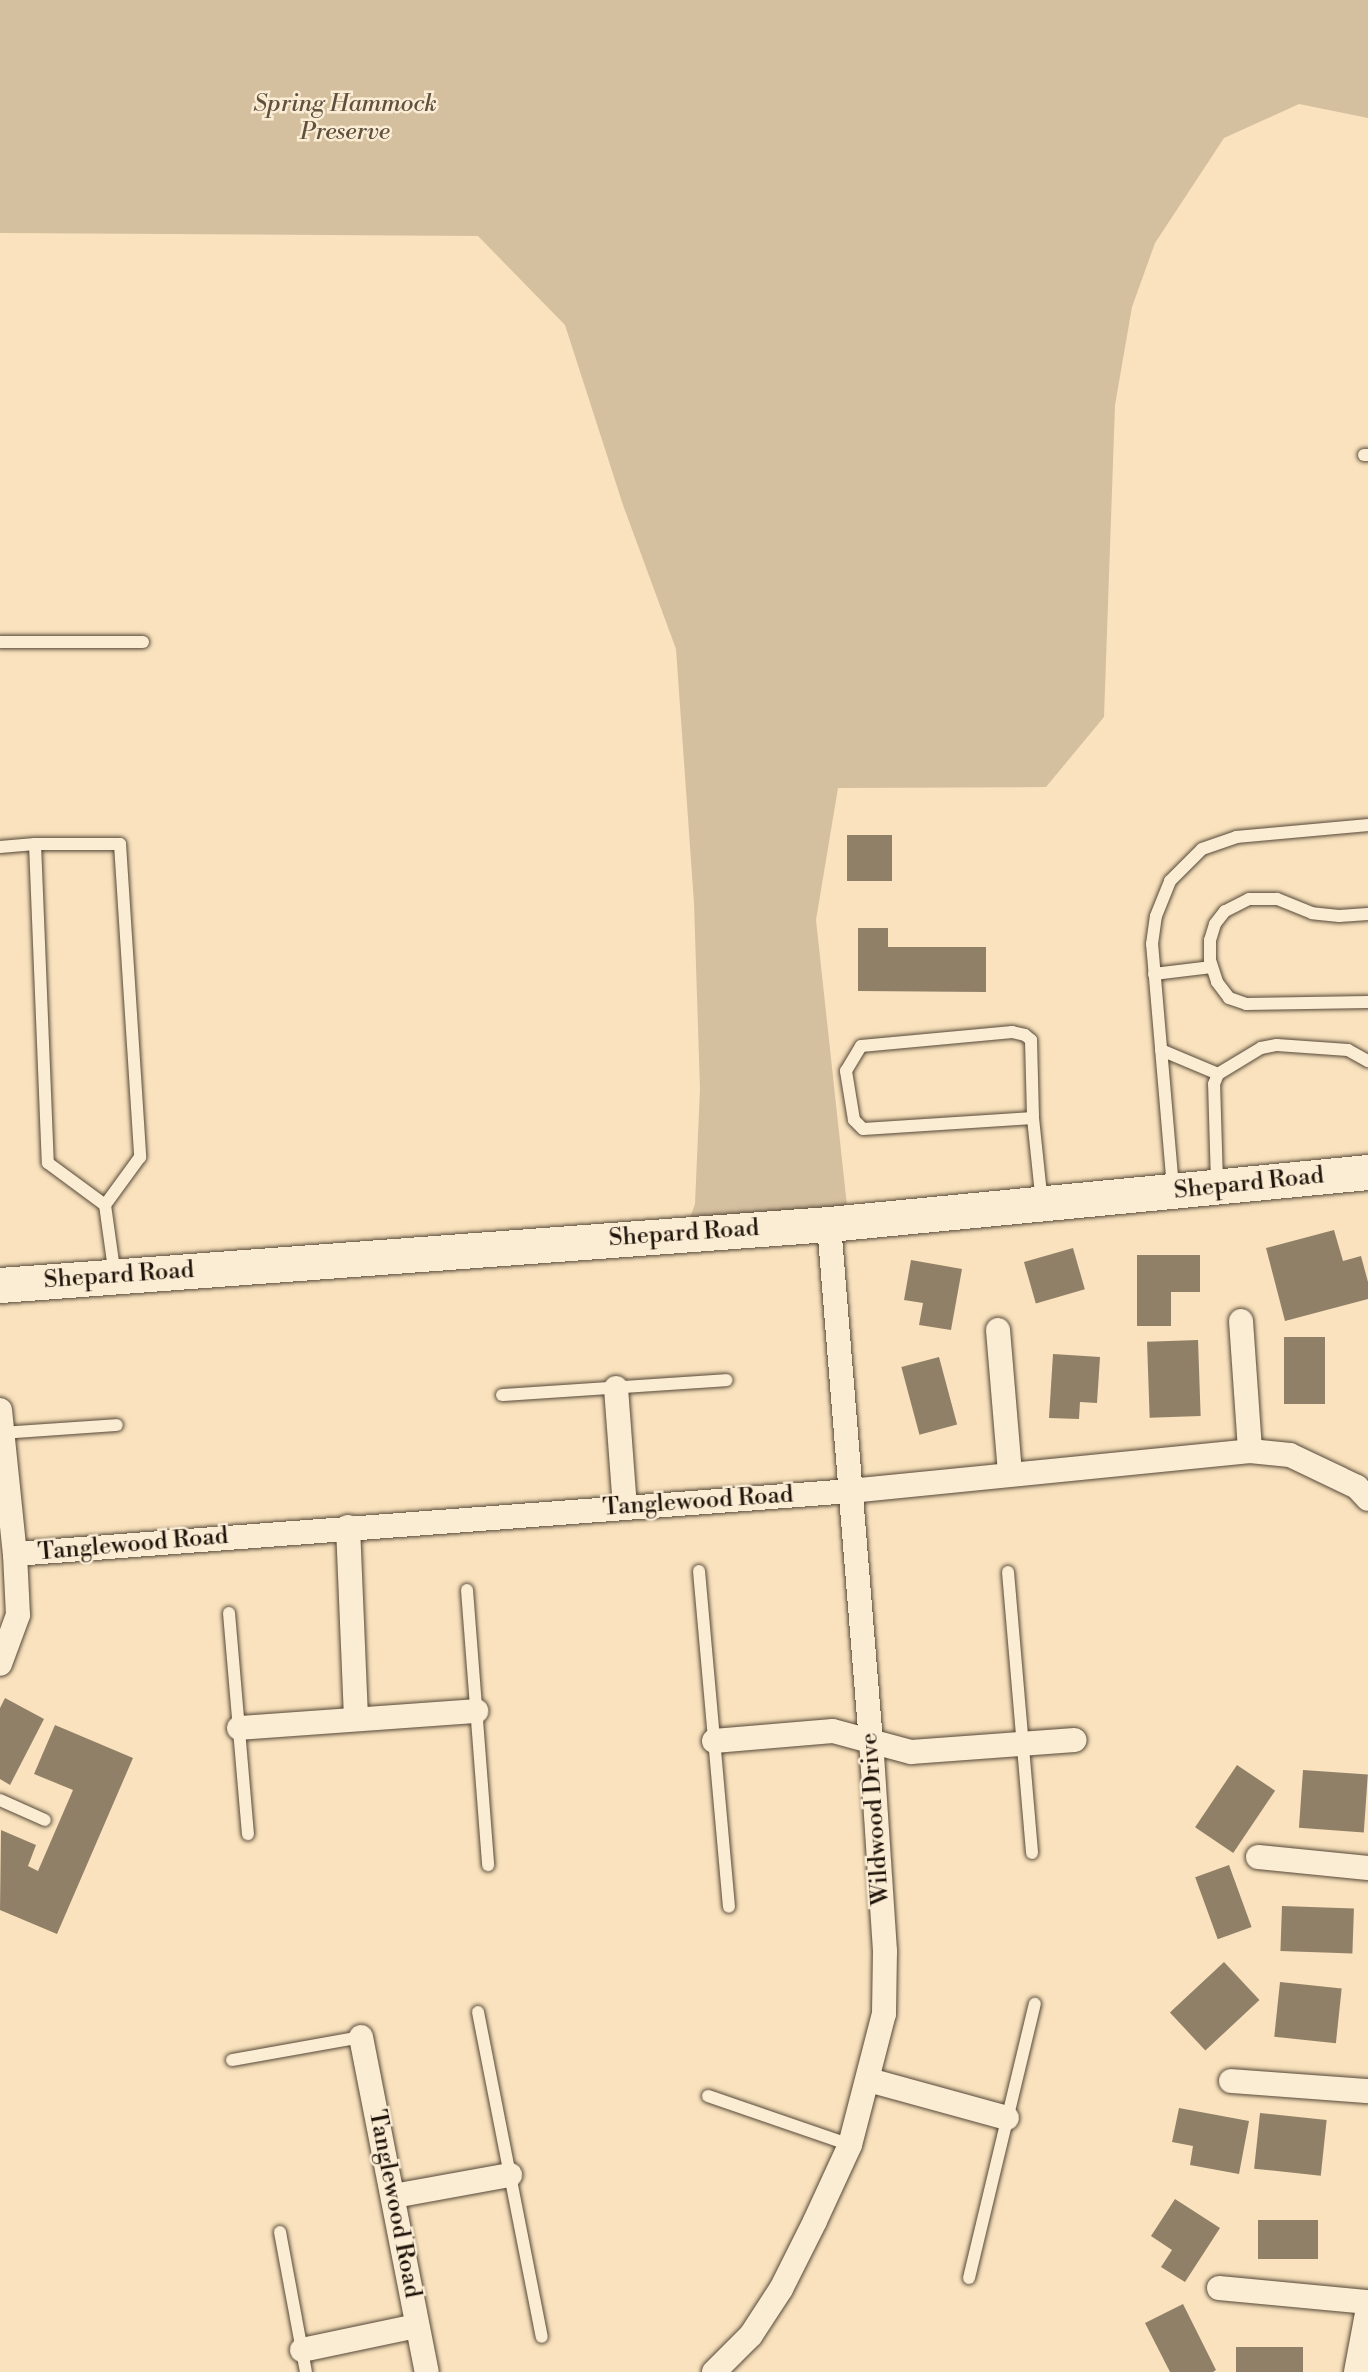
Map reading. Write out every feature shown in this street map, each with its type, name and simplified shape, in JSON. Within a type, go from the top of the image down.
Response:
[{"type":"street","name":"Shepard Road","points":[[0,1285],[829,1224],[1368,1172]]},
{"type":"street","name":"Wildwood Drive","points":[[714,2372],[751,2335],[781,2289],[850,2145],[884,2014],[885,1951],[871,1742],[829,1224]]},
{"type":"street","points":[[1241,1321],[1250,1451]]},
{"type":"street","points":[[998,1330],[1010,1473]]},
{"type":"street","points":[[616,1388],[625,1507]]},
{"type":"street","points":[[0,1664],[18,1615],[15,1554],[1,1425]]},
{"type":"street","name":"Tanglewood Road","points":[[15,1554],[850,1491],[1250,1451],[1290,1455],[1357,1487],[1368,1499]]},
{"type":"street","points":[[348,1527],[356,1718]]},
{"type":"street","points":[[239,1728],[476,1711]]},
{"type":"street","points":[[714,1741],[833,1731],[911,1752],[1076,1740]]},
{"type":"street","points":[[1258,1857],[1368,1868]]},
{"type":"street","name":"Tanglewood Road","points":[[361,2036],[427,2372]]},
{"type":"street","points":[[869,2080],[1007,2118]]},
{"type":"street","points":[[1231,2081],[1368,2091]]},
{"type":"street","points":[[394,2196],[510,2175]]},
{"type":"street","points":[[1219,2288],[1368,2302]]},
{"type":"street","points":[[1356,2372],[1368,2308]]},
{"type":"street","points":[[304,2361],[417,2326]]},
{"type":"lane","points":[[0,642],[143,642]]},
{"type":"lane","points":[[1173,1191],[1152,944],[1161,904],[1170,881],[1202,849],[1236,837],[1368,825]]},
{"type":"lane","points":[[0,847],[35,844],[120,844],[140,1157],[105,1205],[115,1276]]},
{"type":"lane","points":[[35,844],[48,1163],[105,1205]]},
{"type":"lane","points":[[1368,914],[1339,916],[1312,913],[1276,899],[1260,897],[1238,902],[1215,924],[1210,940],[1212,967],[1217,982],[1229,998],[1246,1003],[1368,1002]]},
{"type":"lane","points":[[1154,974],[1212,967]]},
{"type":"lane","points":[[1033,1118],[863,1129],[854,1120],[846,1071],[861,1046],[1013,1032],[1024,1035],[1031,1040],[1033,1118],[1042,1203]]},
{"type":"lane","points":[[1217,1186],[1214,1084],[1218,1074],[1261,1048],[1277,1045],[1348,1050],[1368,1061]]},
{"type":"lane","points":[[1161,1050],[1218,1074]]},
{"type":"lane","points":[[502,1395],[726,1380]]},
{"type":"lane","points":[[1,1425],[117,1425]]},
{"type":"lane","points":[[699,1571],[729,1907]]},
{"type":"lane","points":[[1008,1572],[1032,1853]]},
{"type":"lane","points":[[467,1590],[488,1864]]},
{"type":"lane","points":[[229,1613],[248,1834]]},
{"type":"lane","points":[[0,1800],[45,1820]]},
{"type":"lane","points":[[969,2278],[1035,2004]]},
{"type":"lane","points":[[478,2012],[542,2337]]},
{"type":"lane","points":[[232,2060],[361,2036]]},
{"type":"lane","points":[[708,2096],[850,2145]]},
{"type":"lane","points":[[280,2231],[304,2361]]},
{"type":"green space","name":"Spring Hammock Preserve","points":[[0,0],[1368,0],[1368,118],[1299,104],[1224,138],[1155,243],[1132,307],[1115,405],[1104,717],[1046,787],[838,788],[816,920],[847,1206],[690,1218],[695,1204],[700,1089],[694,903],[676,649],[623,505],[565,325],[478,236],[0,233]]},
{"type":"building","points":[[847,835],[892,835],[892,881],[847,881]]},
{"type":"building","points":[[858,928],[888,928],[888,947],[986,947],[986,992],[858,991]]},
{"type":"building","points":[[1334,1230],[1343,1261],[1361,1256],[1368,1282],[1368,1299],[1285,1321],[1266,1248]]},
{"type":"building","points":[[1073,1248],[1085,1289],[1036,1303],[1024,1262]]},
{"type":"building","points":[[1137,1255],[1200,1255],[1200,1292],[1171,1292],[1171,1326],[1137,1326]]},
{"type":"building","points":[[911,1260],[962,1269],[951,1330],[919,1325],[923,1303],[904,1300]]},
{"type":"building","points":[[1284,1337],[1325,1337],[1325,1404],[1284,1404]]},
{"type":"building","points":[[1198,1340],[1201,1416],[1150,1418],[1147,1342]]},
{"type":"building","points":[[1053,1354],[1100,1357],[1097,1403],[1080,1402],[1079,1419],[1049,1418]]},
{"type":"building","points":[[939,1357],[957,1425],[919,1435],[901,1367]]},
{"type":"building","points":[[5,1698],[44,1719],[10,1785],[0,1779],[0,1708]]},
{"type":"building","points":[[55,1725],[133,1758],[57,1934],[0,1910],[1,1830],[36,1845],[28,1866],[38,1871],[73,1790],[34,1774]]},
{"type":"building","points":[[1237,1765],[1275,1791],[1233,1853],[1195,1827]]},
{"type":"building","points":[[1303,1770],[1368,1775],[1364,1832],[1299,1828]]},
{"type":"building","points":[[1229,1865],[1252,1927],[1218,1939],[1195,1877]]},
{"type":"building","points":[[1282,1906],[1354,1909],[1352,1953],[1280,1951]]},
{"type":"building","points":[[1224,1962],[1259,2000],[1205,2050],[1170,2012]]},
{"type":"building","points":[[1280,1982],[1342,1988],[1336,2043],[1274,2037]]},
{"type":"building","points":[[1179,2108],[1249,2121],[1239,2174],[1190,2165],[1193,2146],[1172,2142]]},
{"type":"building","points":[[1260,2113],[1327,2120],[1321,2176],[1254,2169]]},
{"type":"building","points":[[1175,2199],[1220,2228],[1185,2282],[1161,2267],[1172,2250],[1151,2236]]},
{"type":"building","points":[[1258,2220],[1318,2220],[1318,2259],[1258,2259]]},
{"type":"building","points":[[1183,2304],[1216,2370],[1213,2372],[1170,2372],[1145,2323]]},
{"type":"building","points":[[1236,2347],[1303,2347],[1303,2372],[1236,2372]]}]
